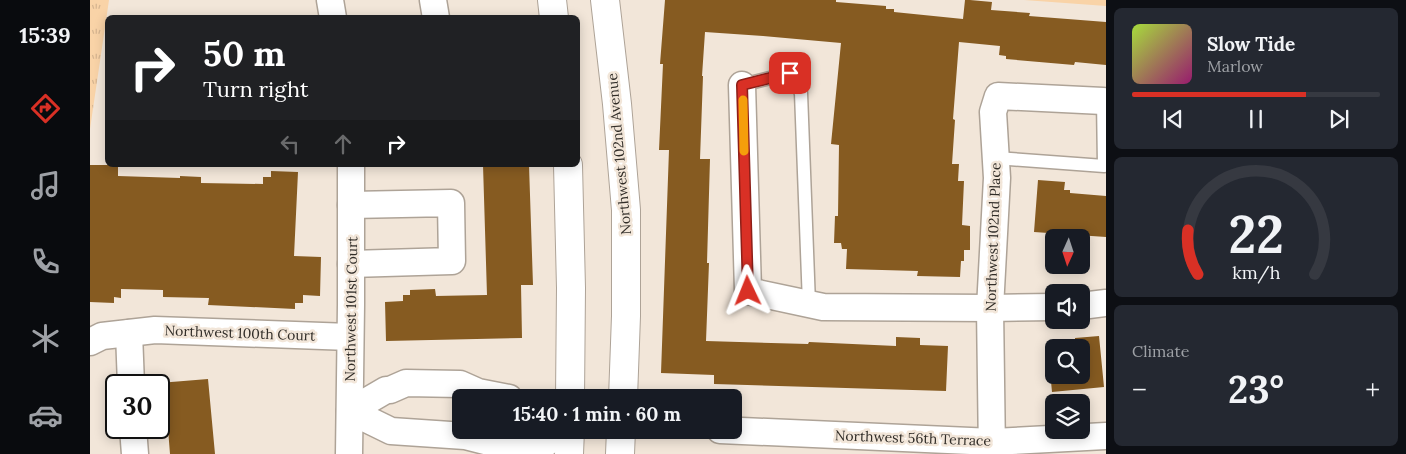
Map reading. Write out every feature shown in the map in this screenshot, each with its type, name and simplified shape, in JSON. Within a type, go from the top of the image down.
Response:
[{"type":"street","points":[[330,0],[332,15]]},
{"type":"street","points":[[432,0],[435,15]]},
{"type":"street","points":[[552,0],[554,15]]},
{"type":"street","name":"Northwest 102nd Avenue","points":[[605,0],[617,104],[626,210],[626,316],[623,389]]},
{"type":"street","points":[[742,85],[748,291],[816,306],[1045,307]]},
{"type":"street","name":"Northwest 102nd Place","points":[[993,448],[990,308],[997,178],[993,112],[998,96],[1103,101]]},
{"type":"street","name":"Northwest 101st Court","points":[[349,454],[351,167]]},
{"type":"street","points":[[568,167],[571,288],[570,389]]},
{"type":"street","points":[[351,205],[451,203],[452,260],[351,264]]},
{"type":"street","points":[[1090,305],[1106,303]]},
{"type":"street","name":"Northwest 100th Court","points":[[90,342],[102,336],[179,330],[350,337]]},
{"type":"street","points":[[129,333],[131,374]]},
{"type":"street","points":[[350,411],[386,390],[390,390],[404,398],[452,399]]},
{"type":"street","points":[[350,411],[391,431],[452,435]]},
{"type":"street","name":"Northwest 56th Terrace","points":[[742,431],[993,448],[1106,436]]},
{"type":"street","points":[[134,439],[135,454]]},
{"type":"street","points":[[477,439],[533,453],[551,439]]},
{"type":"street","points":[[569,454],[570,439]]},
{"type":"street","points":[[620,454],[621,439]]},
{"type":"lane","points":[[742,85],[790,73],[800,94],[816,306]]},
{"type":"lane","points":[[996,158],[1104,166],[1103,101]]},
{"type":"green space","points":[[90,0],[109,0],[107,15],[105,15],[105,27],[90,129]]},
{"type":"green space","points":[[1024,0],[1106,0],[1106,6]]},
{"type":"building","points":[[665,0],[836,0],[836,2],[886,6],[886,9],[894,9],[894,12],[963,19],[965,0],[970,0],[992,2],[991,10],[1030,13],[1029,16],[1106,22],[1106,65],[1075,62],[1074,65],[1006,59],[1006,56],[999,55],[1000,46],[959,42],[953,119],[955,120],[952,164],[959,164],[958,181],[964,181],[962,225],[970,226],[970,250],[964,250],[964,261],[961,261],[960,277],[917,276],[918,271],[846,269],[847,249],[842,249],[841,243],[834,243],[835,216],[838,216],[839,145],[831,144],[841,43],[705,32],[700,159],[710,159],[706,341],[808,344],[809,342],[896,346],[896,337],[920,338],[920,345],[948,346],[946,391],[714,384],[714,375],[661,373],[669,150],[659,150],[663,64],[660,64]]},
{"type":"building","points":[[90,165],[118,167],[118,176],[201,177],[201,183],[263,184],[263,177],[271,177],[271,171],[298,172],[294,256],[321,257],[320,296],[303,295],[303,303],[295,303],[295,309],[208,305],[209,298],[163,297],[163,290],[121,289],[121,298],[114,297],[114,303],[90,302]]},
{"type":"building","points":[[483,167],[529,167],[533,285],[521,285],[522,338],[386,341],[385,302],[403,301],[403,295],[410,295],[410,290],[435,289],[436,296],[487,295]]},
{"type":"building","points":[[1038,180],[1065,182],[1064,190],[1070,190],[1070,193],[1106,196],[1106,237],[1090,236],[1090,229],[1045,229],[1045,233],[1034,232]]},
{"type":"building","points":[[1099,336],[1104,387],[1052,392],[1051,384],[1090,384],[1090,339],[1075,338]]},
{"type":"building","points":[[208,379],[215,454],[170,454],[170,382]]},
{"type":"slow traffic","points":[[743,100],[744,151]]},
{"type":"route","points":[[748,291],[742,85],[790,73]]}]
